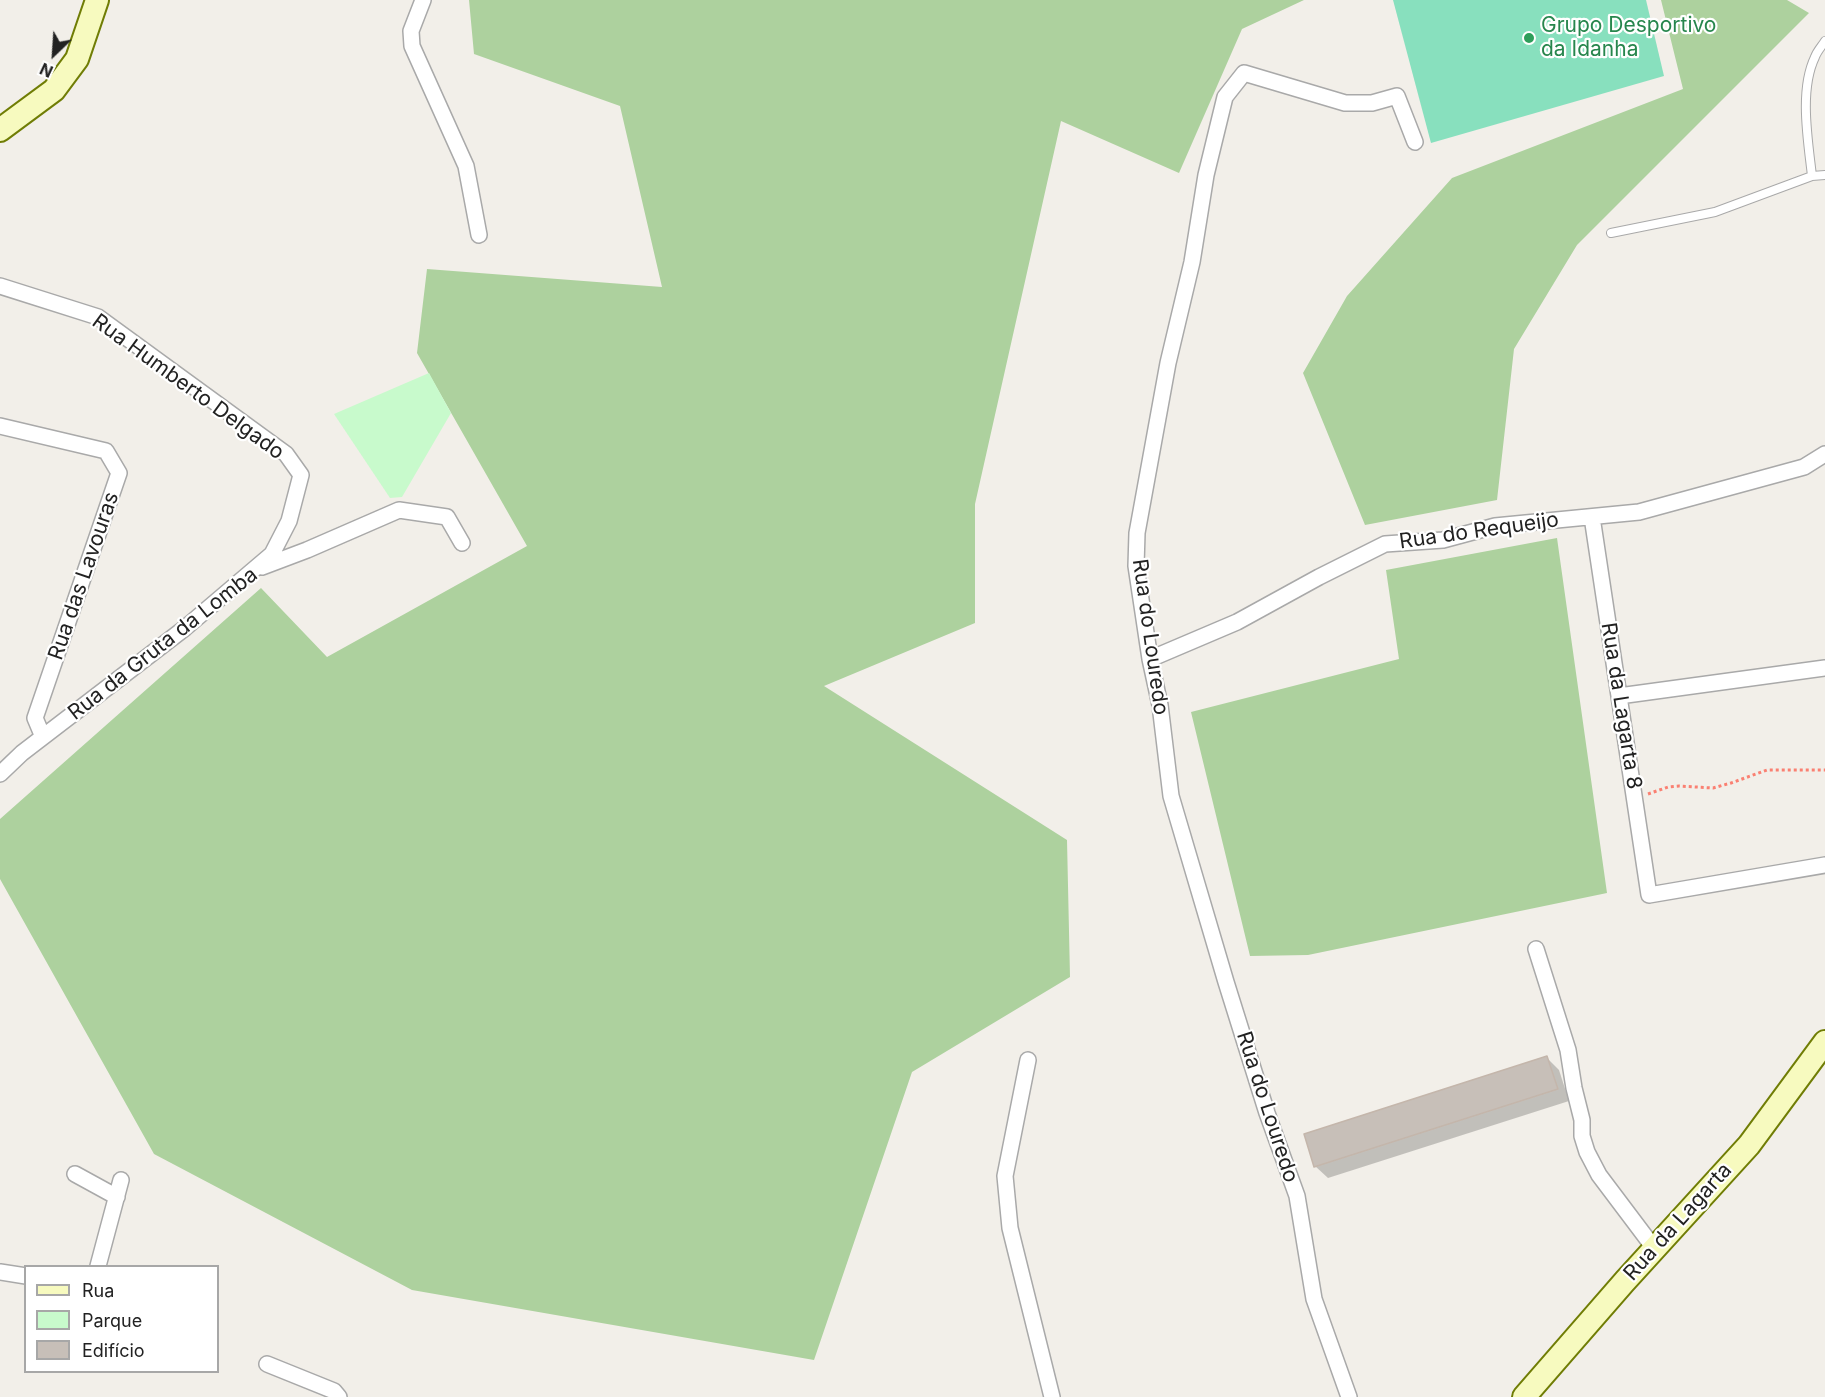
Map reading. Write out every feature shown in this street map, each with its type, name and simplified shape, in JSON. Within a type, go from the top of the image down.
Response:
[{"type":"street","points":[[0,130],[54,90],[77,59],[97,0]]},
{"type":"street","points":[[423,0],[411,31],[412,46],[466,166],[479,235]]},
{"type":"street","name":"Rua do Louredo","points":[[1349,1397],[1314,1299],[1297,1196],[1267,1113],[1226,982],[1172,796],[1160,705],[1150,658],[1136,566],[1137,533],[1168,363],[1192,262],[1206,175],[1225,97],[1244,73],[1345,103],[1372,104],[1397,96],[1416,142]]},
{"type":"street","name":"Rua Humberto Delgado","points":[[0,286],[98,316],[286,454],[301,475],[289,521],[272,554],[253,570]]},
{"type":"street","name":"Rua das Lavouras","points":[[0,426],[106,451],[119,473],[35,718],[43,737]]},
{"type":"street","name":"Rua do Requeijo","points":[[1150,658],[1237,622],[1319,577],[1386,544],[1443,540],[1495,526],[1639,512],[1804,467],[1825,454]]},
{"type":"street","name":"Rua da Gruta da Lomba","points":[[0,774],[22,753],[185,628],[253,570],[307,550],[399,510],[447,517],[462,543]]},
{"type":"street","name":"Rua da Lagarta 8","points":[[1592,517],[1649,895],[1825,865]]},
{"type":"street","points":[[1619,696],[1825,668]]},
{"type":"street","points":[[1536,949],[1568,1050],[1582,1120],[1582,1136],[1587,1152],[1599,1174],[1654,1248]]},
{"type":"street","name":"Rua da Lagarta","points":[[1524,1397],[1654,1248],[1749,1145],[1824,1043]]},
{"type":"street","points":[[1028,1060],[1005,1176],[1010,1228],[1052,1397]]},
{"type":"street","points":[[75,1174],[117,1197]]},
{"type":"street","points":[[98,1265],[121,1180]]},
{"type":"street","points":[[0,1272],[24,1276]]},
{"type":"street","points":[[267,1364],[334,1391],[339,1397]]},
{"type":"lane","points":[[1812,176],[1806,86],[1814,57],[1825,41]]},
{"type":"lane","points":[[1611,233],[1715,212],[1812,176],[1825,175]]},
{"type":"path","points":[[1635,800],[1668,787],[1713,788],[1767,770],[1825,770]]},
{"type":"green space","points":[[469,0],[1304,0],[1242,29],[1179,173],[1061,121],[975,504],[975,623],[824,686],[1067,840],[1070,977],[912,1072],[814,1360],[412,1290],[154,1154],[0,879],[0,819],[261,588],[327,657],[527,546],[417,353],[427,269],[662,287],[620,106],[474,54]]},
{"type":"green space","name":"Grupo Desportivo da Idanha","points":[[1393,0],[1646,0],[1664,76],[1431,143]]},
{"type":"green space","points":[[1661,0],[1787,0],[1809,13],[1577,245],[1514,349],[1497,500],[1365,525],[1303,373],[1347,296],[1452,178],[1683,89]]},
{"type":"green space","points":[[429,373],[451,413],[402,497],[390,498],[334,414]]},
{"type":"green space","points":[[1557,538],[1607,893],[1308,955],[1250,956],[1191,712],[1399,659],[1386,570]]},
{"type":"building","points":[[1547,1056],[1558,1089],[1314,1167],[1304,1134]]},
{"type":"place","name":"Grupo Desportivo da Idanha","points":[[1529,38]]}]
